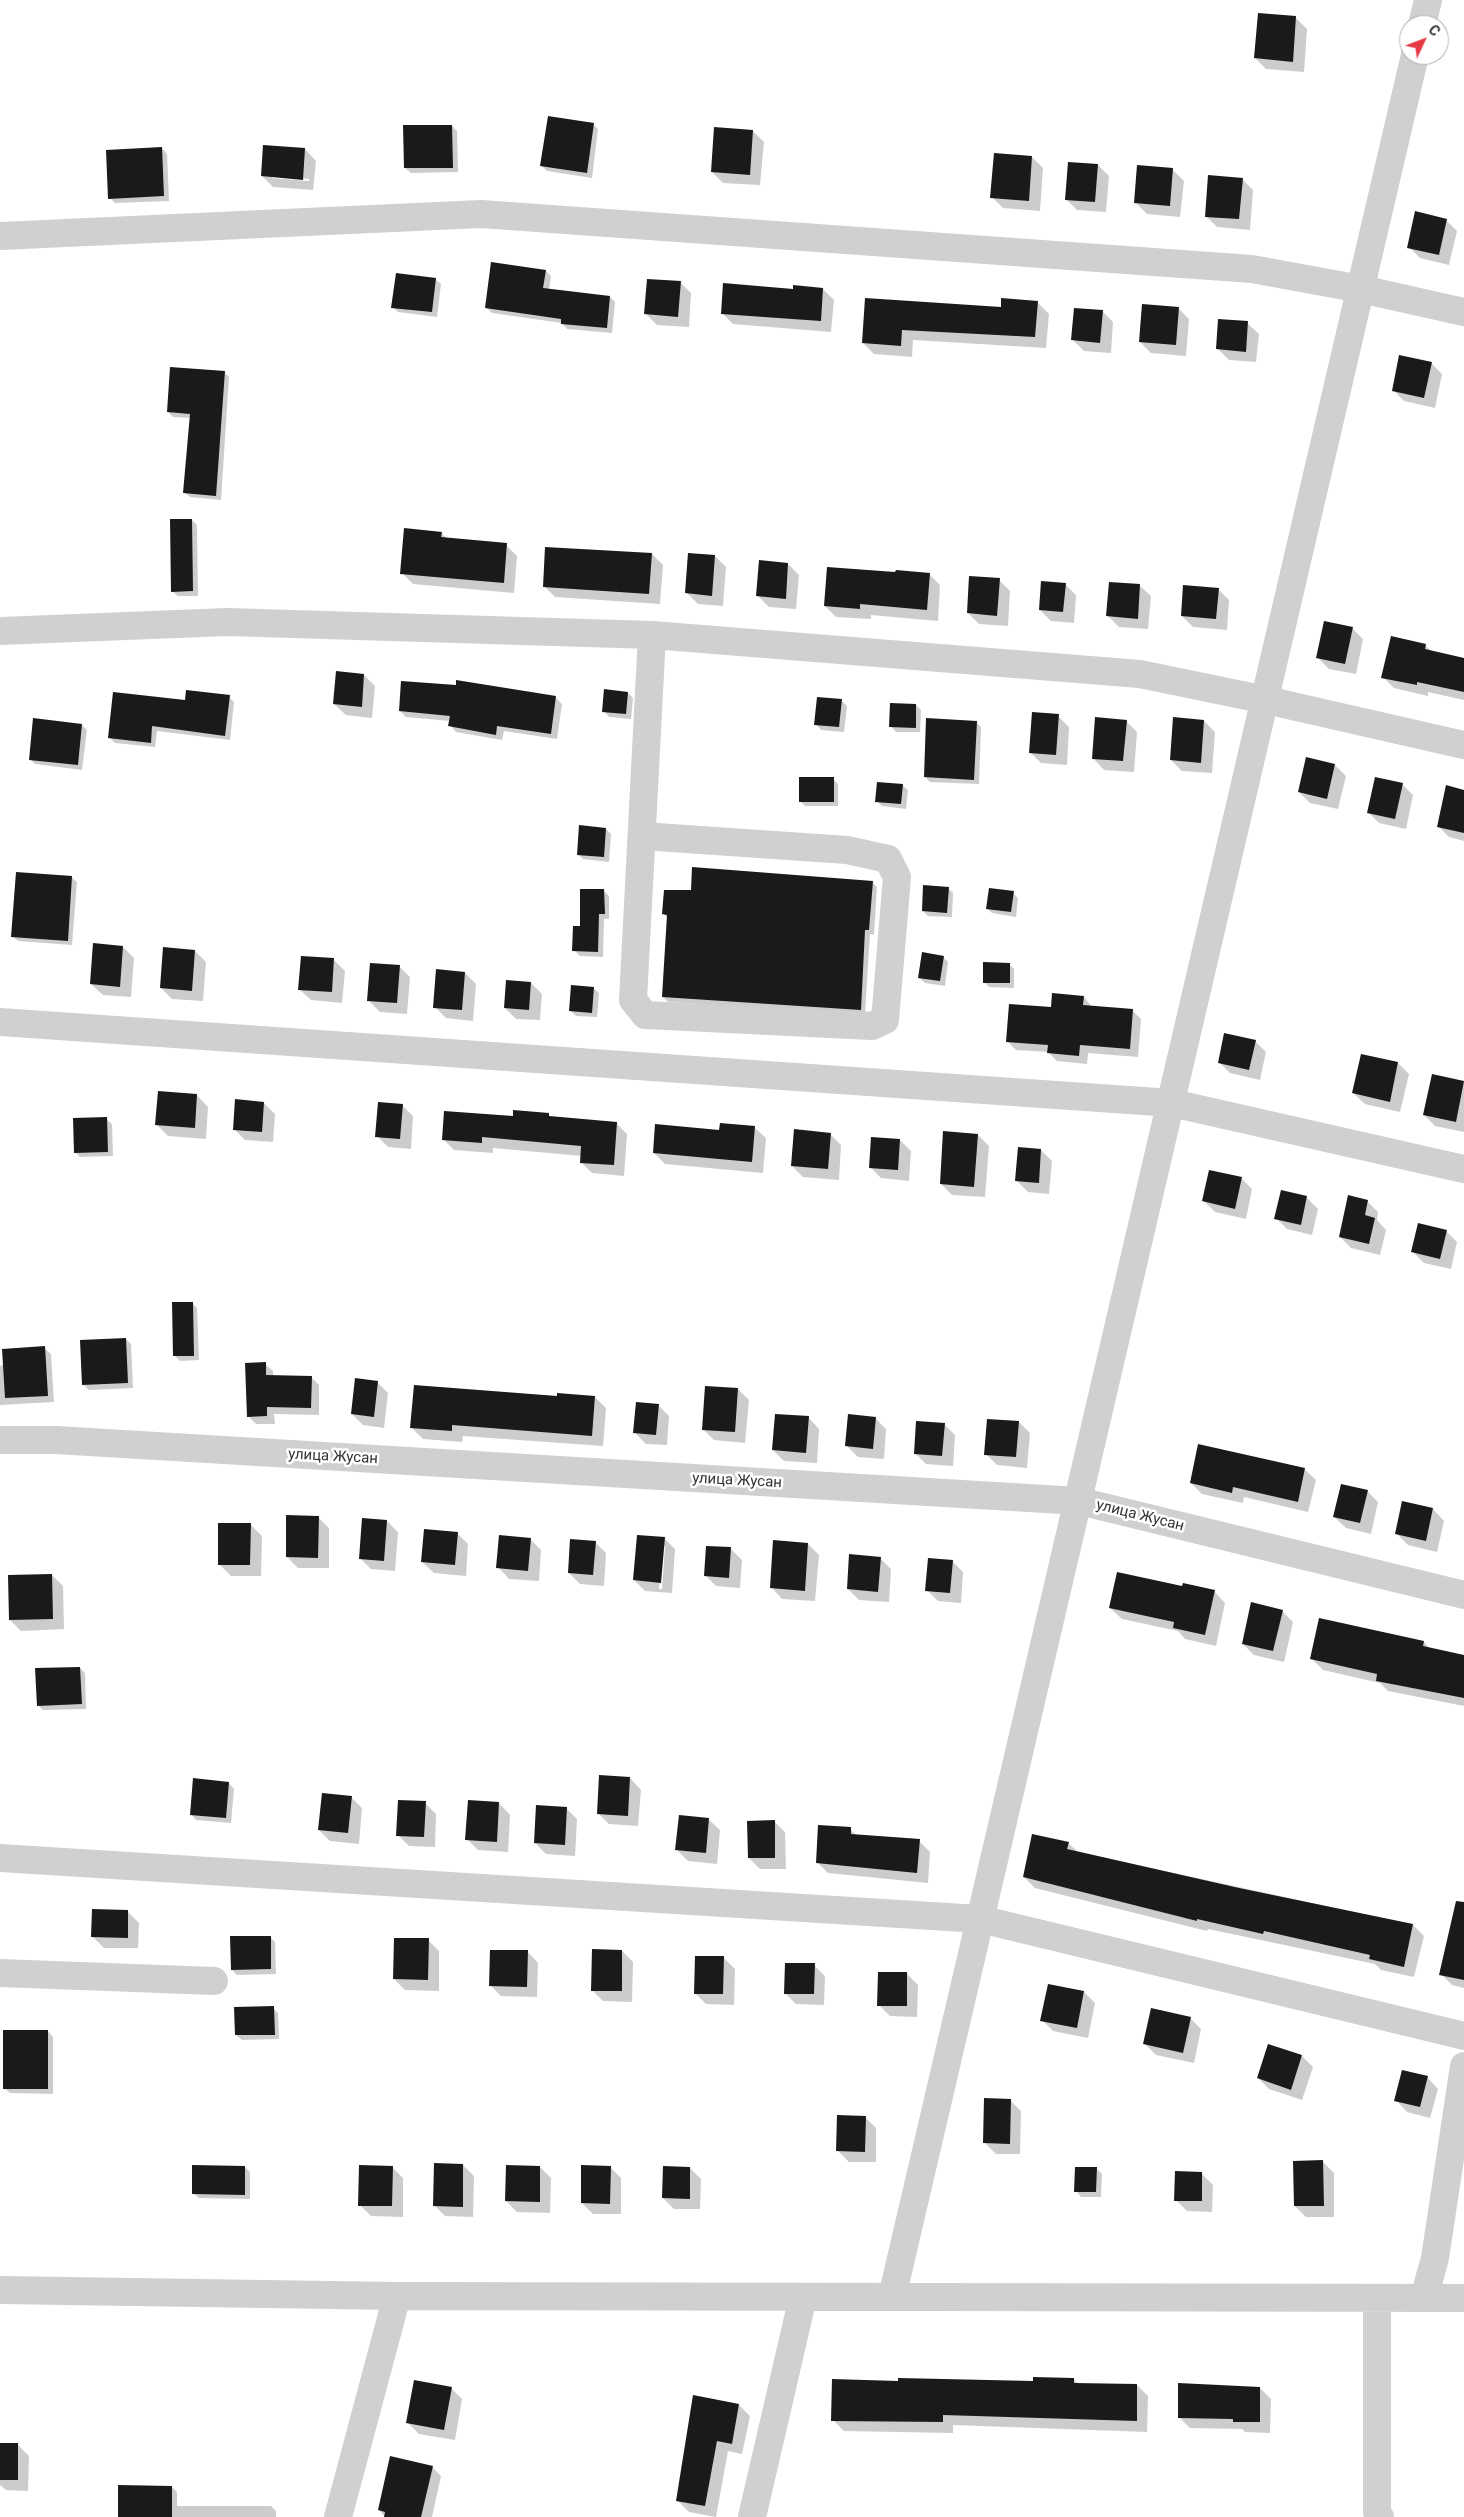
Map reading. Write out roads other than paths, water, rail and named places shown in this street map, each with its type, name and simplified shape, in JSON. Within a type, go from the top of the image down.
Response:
[{"type":"street","points":[[1424,15],[1428,0]]},
{"type":"street","points":[[892,2297],[1413,65]]},
{"type":"street","points":[[0,236],[481,214],[1252,269],[1361,288],[1464,312]]},
{"type":"street","points":[[0,631],[227,622],[652,635],[1140,674],[1266,700],[1464,745]]},
{"type":"street","points":[[642,836],[847,850],[888,859],[897,877],[885,1020],[872,1026],[645,1015],[632,1000],[652,635]]},
{"type":"street","points":[[0,1022],[1172,1103],[1464,1170]]},
{"type":"street","name":"улица Жусан","points":[[0,1440],[56,1440],[1079,1501],[1464,1595]]},
{"type":"street","points":[[0,1858],[980,1919],[1464,2036]]},
{"type":"street","points":[[0,1973],[214,1981]]},
{"type":"street","points":[[1424,2298],[1435,2258],[1464,2066]]},
{"type":"street","points":[[0,2290],[397,2296],[1464,2298]]},
{"type":"street","points":[[338,2517],[397,2296]]},
{"type":"street","points":[[752,2517],[803,2297]]},
{"type":"street","points":[[1377,2298],[1377,2512],[1380,2517]]}]
